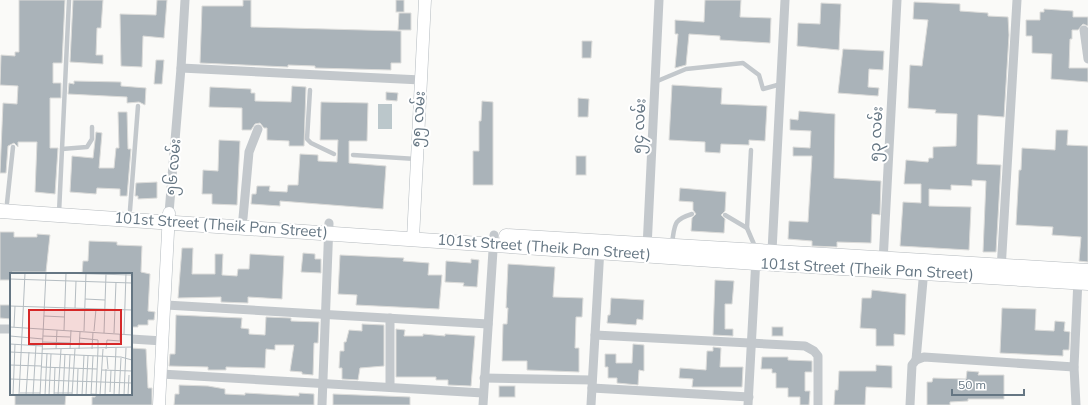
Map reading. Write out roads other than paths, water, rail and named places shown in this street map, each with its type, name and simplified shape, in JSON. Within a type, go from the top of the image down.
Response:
[{"type":"main road","name":"၅၅ လမ်း","points":[[413,234],[425,0]]},
{"type":"main road","name":"101st Street (Theik Pan Street)","points":[[2,205],[494,240],[647,248],[756,257],[1083,277]]},
{"type":"main road","name":"101st Street (Theik Pan Street)","points":[[59,210],[130,210],[169,218],[243,218],[328,228]]},
{"type":"main road","name":"၅၆ လမ်း","points":[[159,405],[166,305],[169,218]]},
{"type":"main road","name":"101st Street (Theik Pan Street)","points":[[647,248],[672,244],[756,257],[772,251],[883,265]]},
{"type":"street","name":"၅၆ လမ်း","points":[[169,218],[185,0]]},
{"type":"street","name":"၅၄ လမ်း","points":[[647,248],[659,0]]},
{"type":"street","points":[[772,251],[784,0]]},
{"type":"street","name":"၅၃ လမ်း","points":[[883,265],[897,0]]},
{"type":"street","points":[[1001,272],[1017,0]]},
{"type":"street","points":[[1084,30],[1088,59]]},
{"type":"street","points":[[181,68],[421,80]]},
{"type":"street","points":[[243,218],[249,152],[258,129]]},
{"type":"street","points":[[322,405],[328,228]]},
{"type":"street","points":[[483,405],[494,240]]},
{"type":"street","points":[[591,405],[600,246]]},
{"type":"street","points":[[484,378],[592,384],[749,401],[756,257]]},
{"type":"street","points":[[910,405],[912,369],[916,360],[924,267]]},
{"type":"street","points":[[1076,405],[1074,367],[1083,277]]},
{"type":"street","points":[[166,305],[488,324]]},
{"type":"street","points":[[390,318],[390,387]]},
{"type":"street","points":[[595,335],[805,346],[814,350],[819,361],[818,405]]},
{"type":"street","points":[[132,339],[163,341]]},
{"type":"street","points":[[916,360],[924,357],[1074,367]]},
{"type":"street","points":[[161,374],[322,382],[483,393]]},
{"type":"lane","points":[[59,210],[69,0]]},
{"type":"lane","points":[[656,82],[686,69],[743,63],[759,75],[763,89],[781,84]]},
{"type":"lane","points":[[310,90],[307,139],[311,143],[334,154]]},
{"type":"lane","points":[[130,210],[138,106]]},
{"type":"lane","points":[[62,149],[87,147],[92,139],[92,127]]},
{"type":"lane","points":[[2,205],[13,147]]},
{"type":"lane","points":[[751,150],[747,228],[756,257]]},
{"type":"lane","points":[[353,155],[416,159]]},
{"type":"lane","points":[[672,244],[675,223],[680,218],[692,214]]},
{"type":"lane","points":[[725,215],[747,228]]}]
